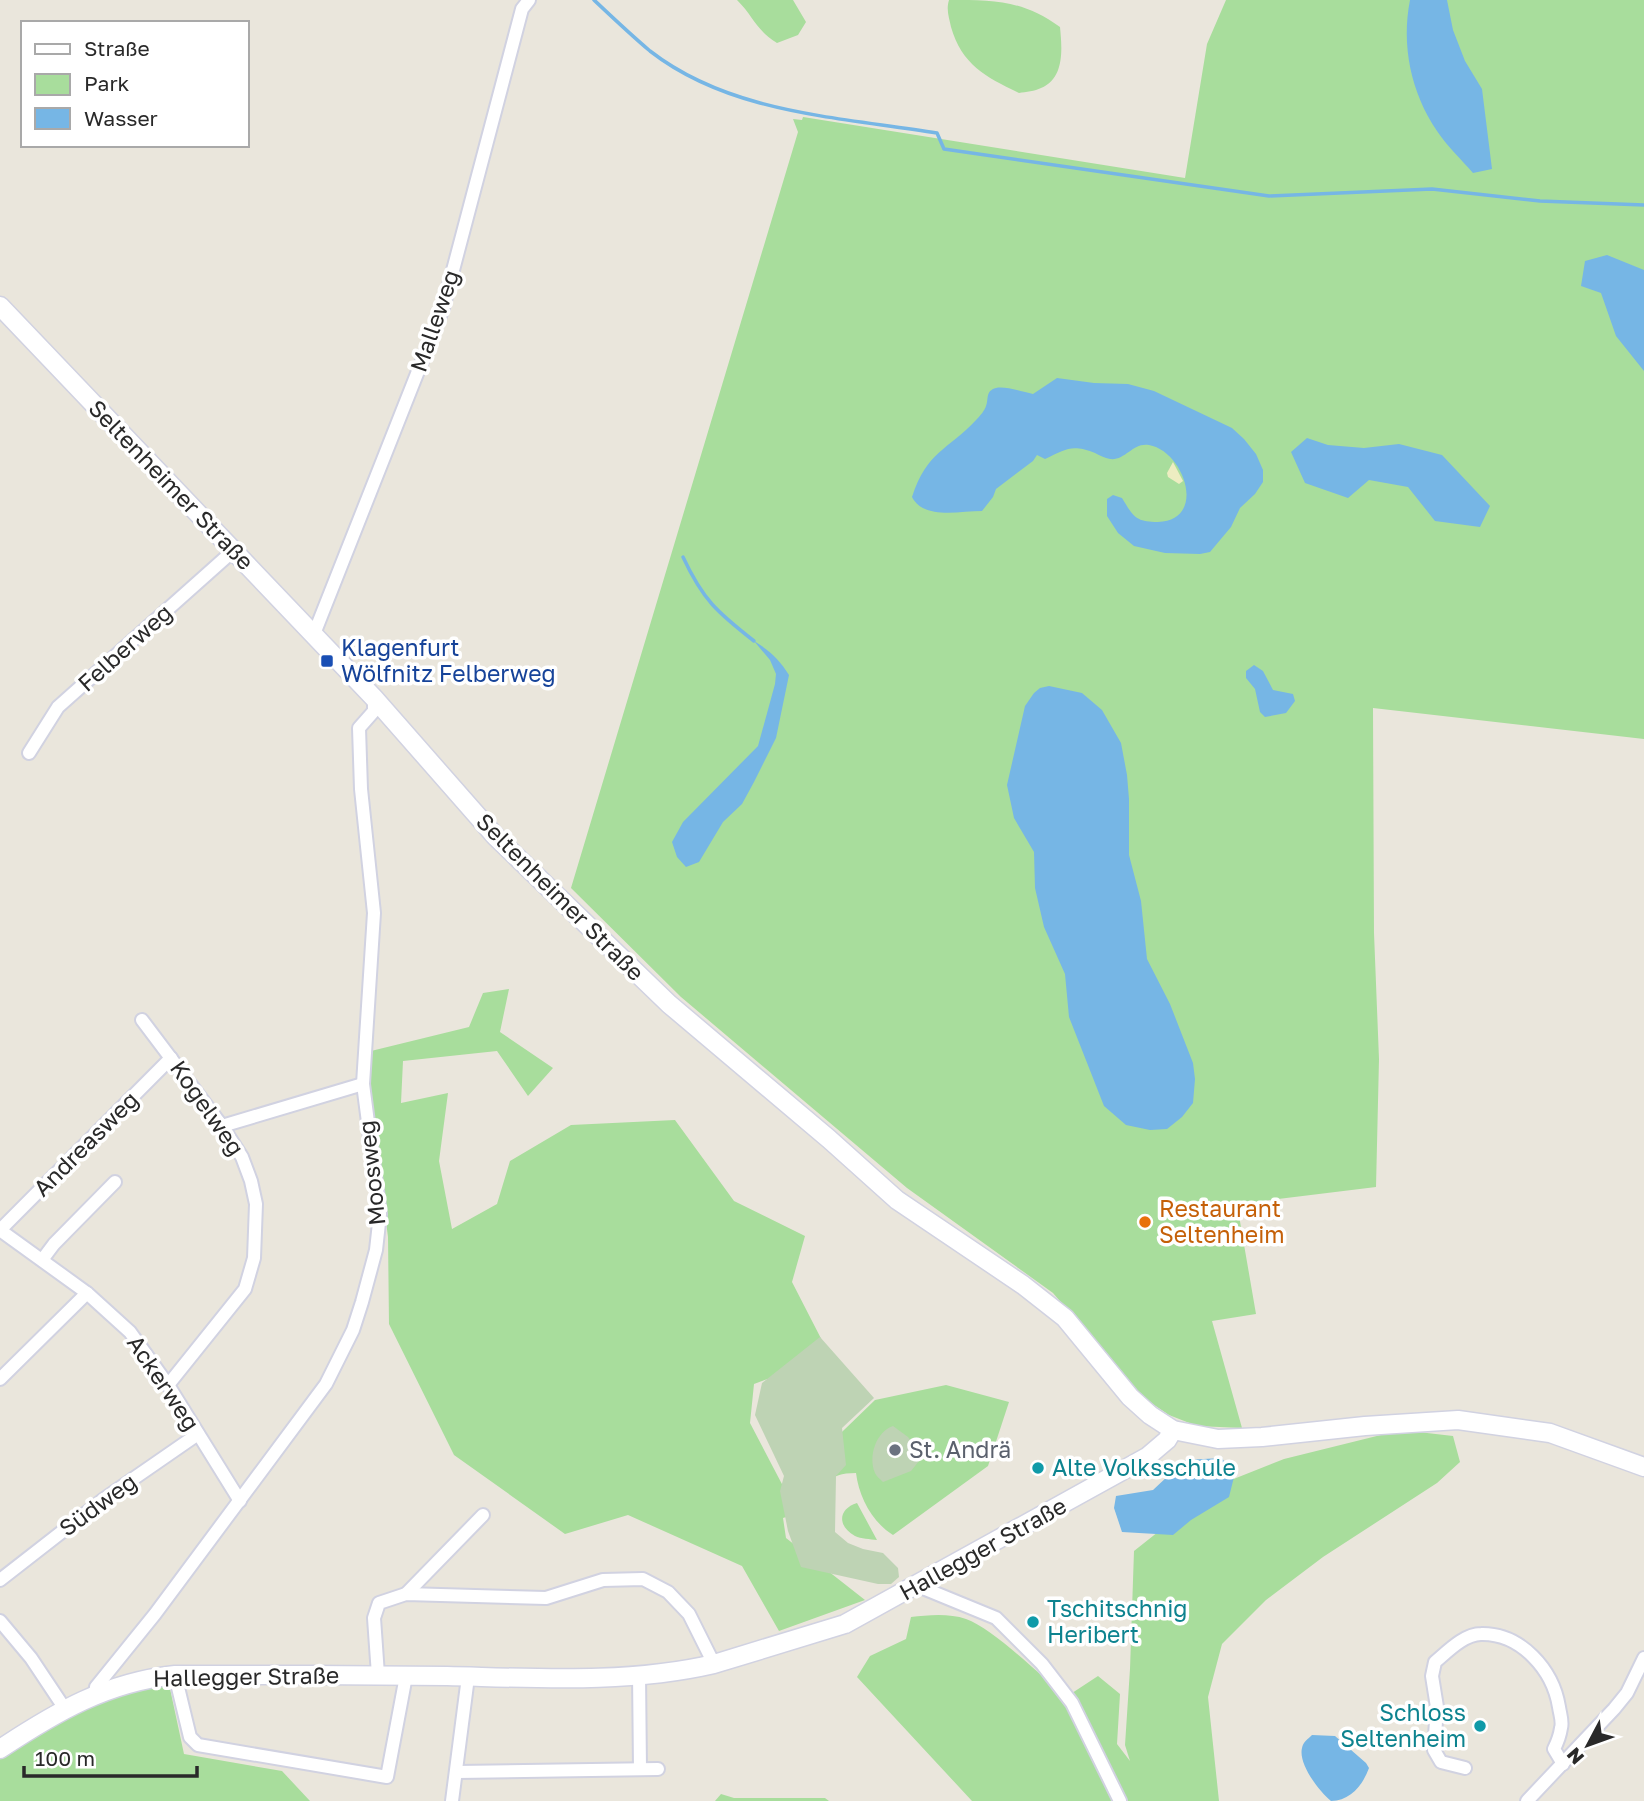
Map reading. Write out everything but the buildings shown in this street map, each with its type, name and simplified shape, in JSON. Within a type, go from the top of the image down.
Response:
[{"type":"main road","name":"Seltenheimer Straße","points":[[0,306],[374,698],[496,837],[668,1004],[829,1139],[897,1200],[1023,1285],[1065,1318],[1130,1396],[1150,1415],[1173,1430]]},
{"type":"main road","points":[[1173,1430],[1218,1439],[1251,1438],[1364,1426],[1458,1420],[1550,1433],[1644,1467]]},
{"type":"main road","name":"Hallegger Straße","points":[[0,1749],[95,1694],[125,1684],[175,1675],[584,1679],[692,1669],[714,1664],[845,1624],[1147,1457],[1167,1440],[1173,1430]]},
{"type":"street","name":"Malleweg","points":[[313,634],[443,308],[522,9],[529,0]]},
{"type":"street","name":"Felberweg","points":[[29,753],[58,707],[233,551]]},
{"type":"street","name":"Moosweg","points":[[95,1694],[96,1688],[326,1384],[353,1330],[362,1302],[380,1228],[363,1084],[374,913],[361,789],[359,728],[374,711],[374,698]]},
{"type":"street","name":"Kogelweg","points":[[142,1020],[222,1126],[242,1157],[256,1204],[254,1258],[249,1279],[239,1298],[168,1385]]},
{"type":"street","name":"Andreasweg","points":[[0,1230],[171,1058]]},
{"type":"street","points":[[222,1126],[363,1084]]},
{"type":"street","points":[[42,1260],[54,1244],[115,1182]]},
{"type":"street","name":"Ackerweg","points":[[0,1230],[87,1293],[130,1332],[168,1385],[240,1501]]},
{"type":"street","points":[[0,1379],[87,1293]]},
{"type":"street","name":"Südweg","points":[[0,1580],[95,1506],[198,1434]]},
{"type":"street","points":[[405,1594],[483,1516]]},
{"type":"street","points":[[378,1675],[374,1618],[379,1603],[405,1594],[546,1598],[603,1580],[643,1578],[668,1592],[689,1614],[714,1664]]},
{"type":"street","points":[[918,1586],[996,1618],[1042,1664],[1072,1703],[1120,1801]]},
{"type":"street","points":[[0,1620],[65,1709]]},
{"type":"street","points":[[1465,1768],[1441,1762],[1434,1750],[1437,1707],[1432,1676],[1434,1662],[1459,1642],[1480,1633],[1502,1638],[1525,1648],[1545,1669],[1558,1698],[1562,1726],[1554,1749],[1563,1764]]},
{"type":"street","points":[[1527,1801],[1627,1693],[1644,1658]]},
{"type":"street","points":[[639,1674],[640,1769]]},
{"type":"street","points":[[175,1675],[190,1737],[198,1745],[387,1777],[406,1676]]},
{"type":"street","points":[[452,1801],[468,1677]]},
{"type":"street","points":[[457,1772],[658,1769]]},
{"type":"green space","points":[[737,0],[793,0],[806,22],[798,35],[777,43],[759,28]]},
{"type":"green space","points":[[949,0],[1007,3],[1033,11],[1060,27],[1060,62],[1054,77],[1041,88],[1019,93],[986,75],[969,60],[956,40],[948,13]]},
{"type":"green space","points":[[1226,0],[1644,0],[1644,739],[1373,708],[1374,933],[1379,1059],[1376,1187],[1237,1204],[1256,1314],[1212,1321],[1242,1428],[1197,1426],[1169,1415],[1141,1396],[1053,1293],[907,1188],[681,997],[571,888],[798,132],[793,119],[802,120],[803,117],[1185,178],[1207,44]]},
{"type":"green space","points":[[509,989],[500,1032],[553,1068],[528,1096],[497,1051],[403,1061],[401,1103],[448,1093],[439,1161],[452,1229],[497,1204],[510,1161],[571,1125],[675,1120],[734,1201],[805,1236],[792,1282],[830,1356],[754,1384],[750,1423],[784,1488],[875,1400],[946,1385],[1009,1402],[988,1466],[893,1535],[879,1523],[868,1508],[856,1473],[833,1478],[814,1508],[783,1518],[786,1538],[865,1600],[779,1631],[742,1566],[628,1515],[565,1534],[454,1455],[389,1324],[388,1237],[371,1107],[371,1051],[469,1027],[483,993]]},
{"type":"green space","points":[[1401,1430],[1453,1436],[1460,1462],[1437,1483],[1323,1557],[1266,1600],[1222,1644],[1208,1697],[1219,1801],[972,1801],[857,1677],[870,1656],[906,1639],[911,1617],[946,1615],[966,1619],[1004,1643],[1066,1697],[1098,1676],[1120,1694],[1117,1744],[1130,1761],[1125,1745],[1134,1551],[1216,1486],[1284,1459]]},
{"type":"green space","points":[[857,1503],[877,1540],[857,1537],[845,1527],[843,1513]]},
{"type":"green space","points":[[169,1684],[184,1754],[282,1771],[310,1801],[0,1801],[0,1759],[67,1716],[125,1693]]},
{"type":"green space","points":[[721,1794],[734,1798],[825,1798],[829,1801],[715,1801]]},
{"type":"sand","points":[[1173,462],[1183,481],[1179,484],[1168,477],[1167,473]]},
{"type":"shaded area","points":[[820,1337],[874,1398],[842,1428],[846,1465],[836,1476],[835,1532],[848,1543],[883,1553],[898,1568],[899,1577],[891,1584],[878,1584],[801,1567],[788,1531],[780,1491],[784,1476],[755,1415],[762,1383]]},
{"type":"shaded area","points":[[893,1426],[908,1437],[923,1456],[911,1471],[883,1482],[875,1473],[873,1452],[882,1433]]},
{"type":"water","points":[[1410,0],[1447,0],[1453,30],[1465,61],[1482,89],[1492,169],[1473,173],[1445,142],[1428,116],[1410,68],[1407,34]]},
{"type":"water","points":[[1607,255],[1644,270],[1644,371],[1616,336],[1601,293],[1581,286],[1585,261]]},
{"type":"water","points":[[1057,378],[1128,384],[1154,391],[1232,428],[1244,439],[1256,454],[1263,470],[1263,482],[1240,508],[1231,527],[1210,552],[1165,553],[1134,546],[1118,533],[1107,516],[1107,499],[1113,495],[1122,498],[1132,514],[1144,521],[1158,522],[1173,518],[1183,510],[1185,485],[1180,471],[1172,459],[1149,445],[1138,446],[1115,459],[1074,448],[1045,459],[1037,455],[996,489],[982,511],[933,512],[918,504],[912,497],[924,470],[980,416],[990,391],[1005,388],[1033,394]]},
{"type":"water","points":[[1307,438],[1328,445],[1364,448],[1399,444],[1442,455],[1490,506],[1480,527],[1435,521],[1408,487],[1369,480],[1348,498],[1305,483],[1291,452]]},
{"type":"water","points":[[754,641],[774,656],[789,675],[776,738],[742,804],[723,822],[699,862],[686,867],[677,857],[672,842],[683,822],[758,746],[776,674],[770,660]]},
{"type":"water","points":[[1254,665],[1263,671],[1273,690],[1293,694],[1295,701],[1286,713],[1265,717],[1260,712],[1255,689],[1246,678],[1246,671]]},
{"type":"water","points":[[1049,686],[1082,693],[1102,710],[1121,743],[1129,799],[1129,855],[1141,901],[1147,959],[1170,1004],[1193,1063],[1195,1079],[1193,1103],[1182,1117],[1167,1129],[1150,1130],[1126,1125],[1104,1106],[1069,1017],[1065,974],[1044,927],[1035,888],[1034,852],[1014,818],[1007,785],[1025,706],[1040,688]]},
{"type":"water","points":[[1222,1458],[1234,1477],[1229,1497],[1191,1520],[1173,1535],[1122,1532],[1114,1508],[1116,1496],[1153,1490],[1185,1460]]},
{"type":"water","points":[[1312,1735],[1335,1736],[1366,1763],[1369,1768],[1366,1774],[1350,1795],[1331,1801],[1310,1777],[1303,1762],[1302,1748]]},
{"type":"waterway","points":[[594,0],[650,51],[682,72],[715,88],[788,110],[937,133],[944,149],[1269,196],[1432,189],[1540,201],[1644,205]]},
{"type":"waterway","points":[[683,557],[704,595],[730,622],[754,641]]},
{"type":"place","name":"Klagenfurt Wölfnitz Felberweg","points":[[327,661]]},
{"type":"place","name":"Restaurant Seltenheim","points":[[1145,1222]]},
{"type":"place","name":"St. Andrä","points":[[895,1450]]},
{"type":"place","name":"Alte Volksschule","points":[[1038,1468]]},
{"type":"place","name":"Tschitschnig Heribert","points":[[1033,1622]]},
{"type":"place","name":"Schloss Seltenheim","points":[[1480,1726]]}]
